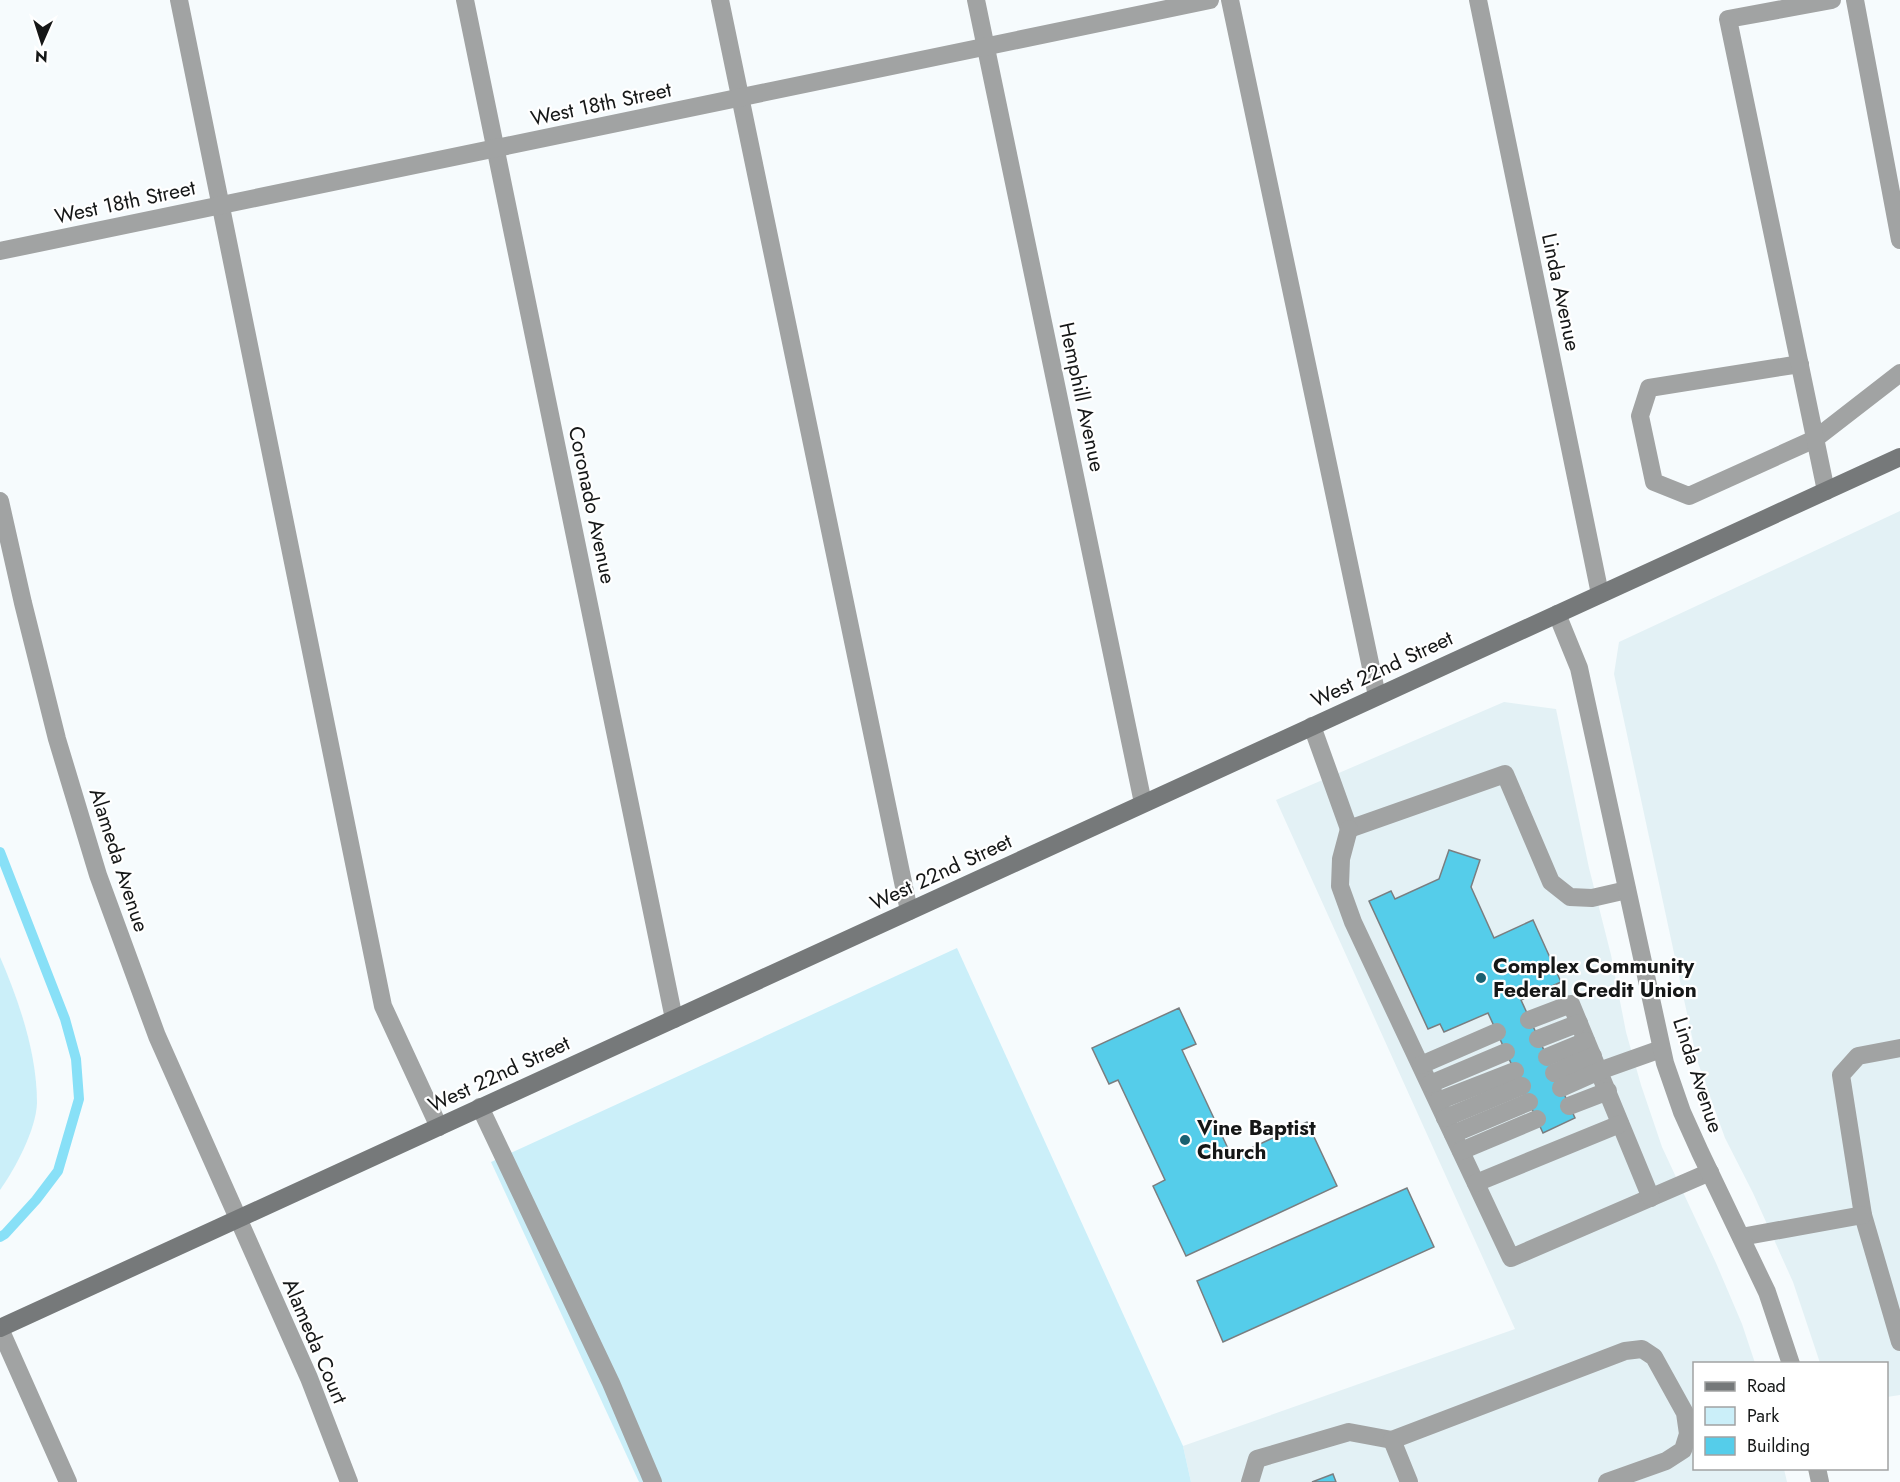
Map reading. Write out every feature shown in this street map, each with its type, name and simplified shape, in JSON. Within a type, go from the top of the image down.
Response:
[{"type":"street","points":[[179,0],[384,1006],[439,1127]]},
{"type":"street","name":"Coronado Avenue","points":[[465,0],[674,1018]]},
{"type":"street","points":[[720,0],[909,911]]},
{"type":"street","name":"Hemphill Avenue","points":[[976,0],[1143,803]]},
{"type":"street","name":"West 18th Street","points":[[0,251],[1210,0]]},
{"type":"street","points":[[1230,0],[1377,696]]},
{"type":"street","name":"Linda Avenue","points":[[1478,0],[1600,594]]},
{"type":"street","points":[[1826,490],[1728,19],[1832,0]]},
{"type":"street","points":[[1855,0],[1900,240]]},
{"type":"street","points":[[1800,364],[1649,388],[1640,416],[1654,482],[1689,496],[1815,439],[1900,373]]},
{"type":"street","name":"West 22nd Street","points":[[0,1329],[1900,457]]},
{"type":"street","name":"Alameda Avenue","points":[[0,501],[57,739],[98,875],[157,1036],[237,1219]]},
{"type":"street","name":"Linda Avenue","points":[[1557,614],[1579,668],[1661,1049],[1682,1112],[1767,1292],[1790,1362]]},
{"type":"street","points":[[1312,726],[1349,829],[1341,859],[1340,886],[1353,922],[1511,1258],[1710,1172]]},
{"type":"street","points":[[1349,829],[1505,774],[1551,882],[1570,897],[1592,898],[1627,890]]},
{"type":"street","points":[[1529,1020],[1571,1004],[1651,1198]]},
{"type":"street","points":[[1538,1039],[1579,1023]]},
{"type":"street","points":[[1421,1065],[1497,1032]]},
{"type":"street","points":[[1900,1048],[1858,1056],[1841,1075],[1863,1215],[1900,1342]]},
{"type":"street","points":[[1593,1056],[1554,1073],[1593,1056],[1661,1049]]},
{"type":"street","points":[[1430,1084],[1506,1052]]},
{"type":"street","points":[[1438,1101],[1522,1086],[1449,1126]]},
{"type":"street","points":[[1569,1106],[1608,1091]]},
{"type":"street","points":[[480,1107],[611,1383],[653,1482]]},
{"type":"street","points":[[1461,1151],[1537,1119]]},
{"type":"street","points":[[1476,1183],[1620,1124]]},
{"type":"street","points":[[1741,1237],[1863,1215]]},
{"type":"street","name":"Alameda Court","points":[[237,1219],[309,1378],[349,1482]]},
{"type":"street","points":[[0,1329],[68,1482]]},
{"type":"street","points":[[1250,1482],[1257,1458],[1349,1432],[1392,1440],[1625,1351],[1641,1349],[1654,1356],[1690,1411],[1688,1434],[1683,1450],[1666,1461],[1607,1482]]},
{"type":"street","points":[[1392,1440],[1409,1482]]},
{"type":"shaded area","points":[[1900,511],[1900,1395],[1888,1397],[1888,1362],[1820,1362],[1793,1282],[1753,1193],[1725,1138],[1697,1060],[1614,674],[1619,642]]},
{"type":"shaded area","points":[[1504,702],[1556,709],[1626,1032],[1641,1085],[1662,1147],[1716,1263],[1742,1324],[1755,1362],[1693,1362],[1693,1470],[1784,1470],[1787,1482],[1191,1482],[1183,1446],[1515,1329],[1276,800]]},
{"type":"green space","points":[[957,948],[1183,1446],[1191,1482],[639,1482],[491,1162]]},
{"type":"green space","points":[[0,957],[26,1028],[34,1065],[37,1103],[33,1125],[24,1149],[0,1190]]},
{"type":"building","points":[[1449,850],[1480,860],[1471,887],[1494,938],[1533,920],[1561,982],[1521,1000],[1575,1118],[1543,1133],[1488,1013],[1444,1032],[1440,1024],[1428,1029],[1369,901],[1391,891],[1395,899],[1439,879]]},
{"type":"building","name":"Vine Baptist Church","points":[[1179,1008],[1196,1044],[1182,1050],[1232,1157],[1307,1122],[1337,1186],[1186,1256],[1153,1186],[1165,1180],[1118,1080],[1109,1084],[1092,1048]]},
{"type":"building","points":[[1407,1188],[1434,1247],[1223,1342],[1197,1281]]},
{"type":"building","points":[[1333,1474],[1336,1482],[1312,1482]]},
{"type":"waterway","points":[[0,852],[65,1019],[76,1059],[79,1099],[58,1171],[36,1200],[0,1237]]},
{"type":"place","name":"Complex Community Federal Credit Union","points":[[1481,978]]},
{"type":"place","name":"Vine Baptist Church","points":[[1185,1140]]}]
